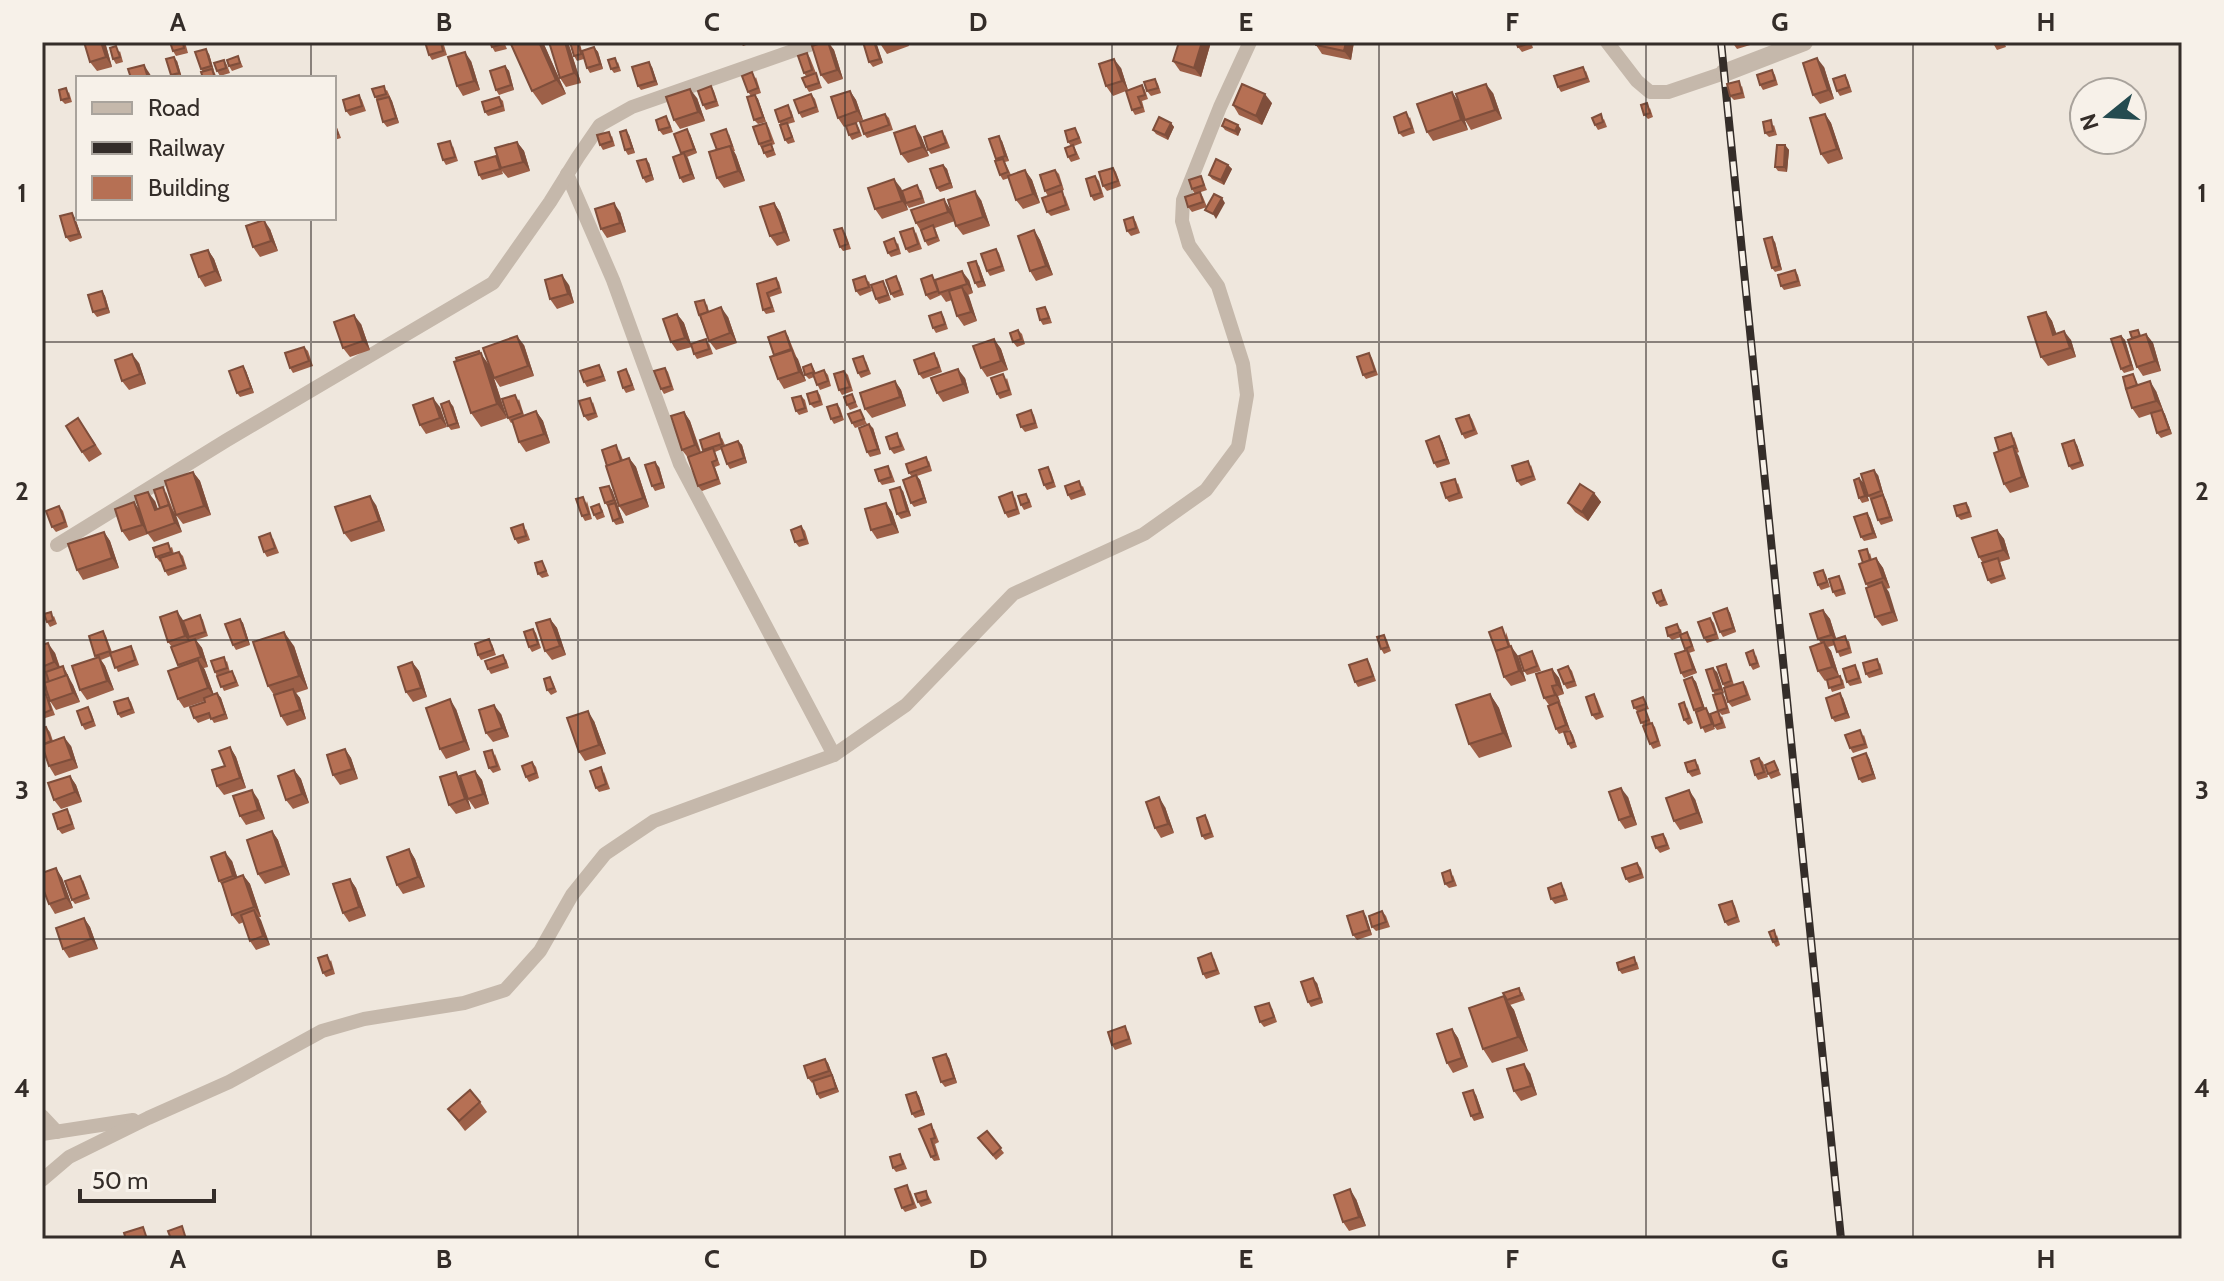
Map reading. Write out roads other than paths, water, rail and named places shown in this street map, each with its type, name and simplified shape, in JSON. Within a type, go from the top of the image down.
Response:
[{"type":"street","points":[[57,545],[227,440],[493,283],[536,224],[600,125],[632,107],[818,42]]},
{"type":"street","points":[[42,1180],[69,1157],[229,1082],[322,1031],[364,1019],[464,1003],[505,990],[540,951],[572,895],[605,854],[654,821],[834,755],[906,705],[1013,594],[1144,534],[1206,490],[1238,447],[1247,395],[1243,364],[1218,286],[1189,245],[1182,221],[1183,200],[1250,42]]},
{"type":"street","points":[[1607,42],[1637,81],[1650,92],[1668,92],[1804,42]]},
{"type":"street","points":[[567,174],[613,280],[680,464],[834,755]]},
{"type":"street","points":[[42,1116],[49,1133],[148,1118]]},
{"type":"railway","points":[[1721,42],[1841,1239]]}]
